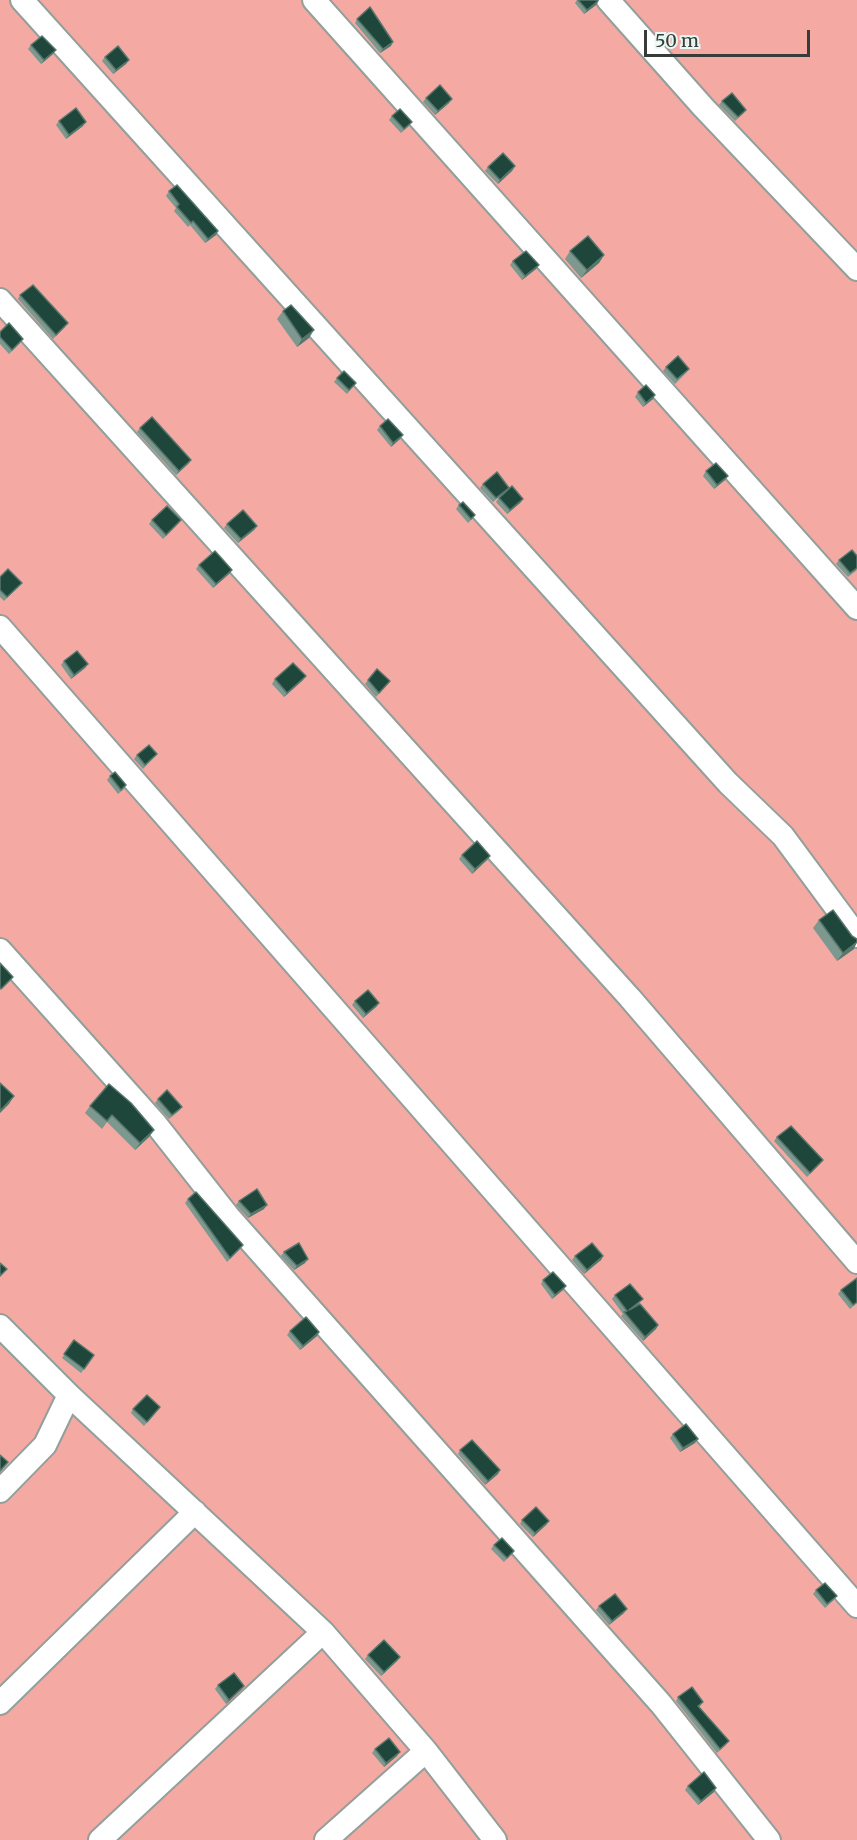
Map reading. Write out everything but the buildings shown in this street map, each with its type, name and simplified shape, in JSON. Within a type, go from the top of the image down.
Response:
[{"type":"lane","points":[[22,0],[720,774],[783,836],[857,936]]},
{"type":"lane","points":[[314,0],[857,608]]},
{"type":"lane","points":[[608,0],[703,107],[857,269]]},
{"type":"lane","points":[[0,300],[630,998],[857,1262]]},
{"type":"lane","points":[[0,627],[857,1606]]},
{"type":"lane","points":[[0,950],[155,1123],[228,1217],[661,1704],[769,1840]]},
{"type":"lane","points":[[0,1326],[69,1395],[323,1632],[426,1751],[495,1840]]},
{"type":"lane","points":[[0,1491],[45,1445],[69,1395]]},
{"type":"lane","points":[[0,1703],[195,1512]]},
{"type":"lane","points":[[100,1840],[323,1632]]},
{"type":"lane","points":[[326,1840],[426,1751]]},
{"type":"shaded area","points":[[0,0],[857,0],[857,1840],[0,1840]]}]
